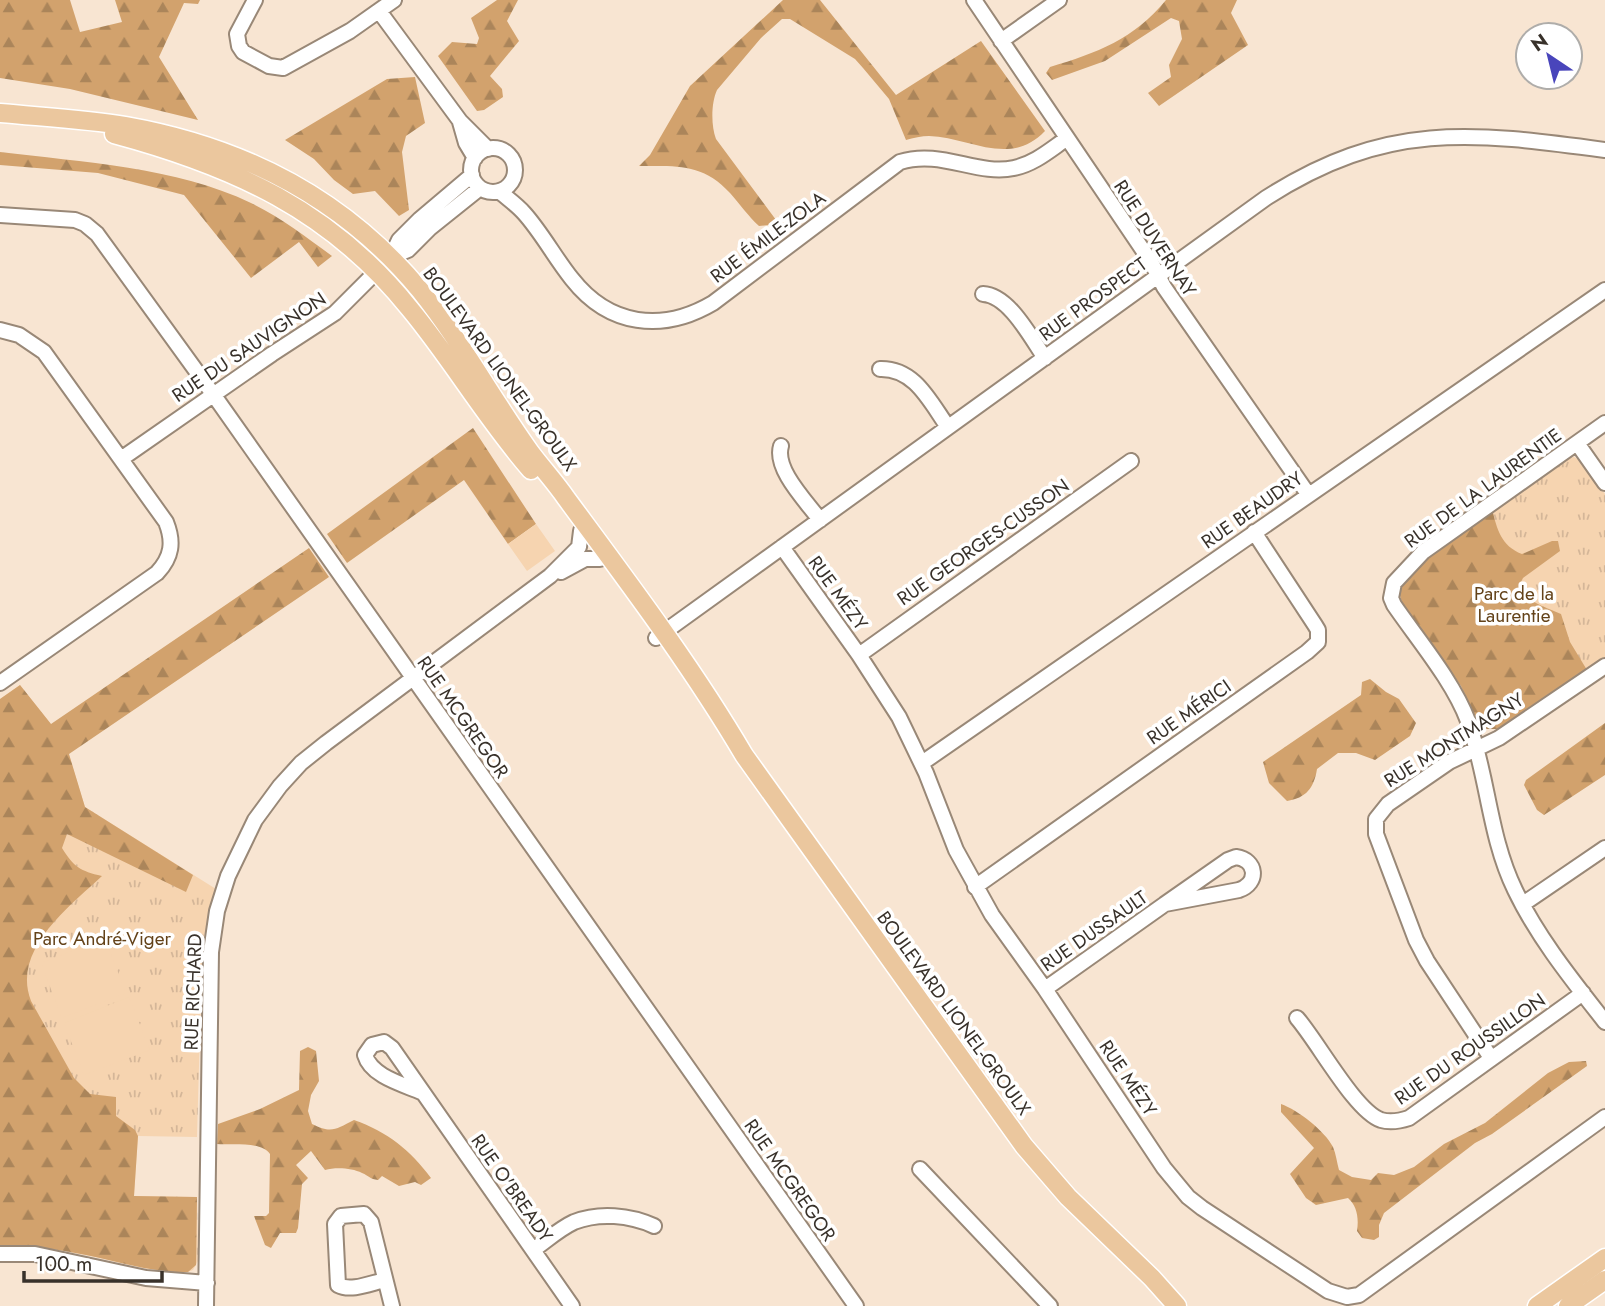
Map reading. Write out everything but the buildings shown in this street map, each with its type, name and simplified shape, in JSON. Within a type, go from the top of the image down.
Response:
[{"type":"main road","name":"BOULEVARD LIONEL-GROULX","points":[[0,113],[126,126],[180,137],[240,157],[282,176],[364,231],[391,257],[450,330],[530,451],[660,635]]},
{"type":"main road","name":"BOULEVARD LIONEL-GROULX","points":[[42,117],[89,127],[157,147],[264,189],[332,230],[377,271],[437,344],[514,451],[716,706],[744,755],[1024,1146],[1068,1197],[1152,1278],[1177,1306]]},
{"type":"main road","points":[[1537,1306],[1605,1258]]},
{"type":"main road","name":"BOULEVARD LIONEL-GROULX","points":[[1152,1278],[1190,1306]]},
{"type":"main road","points":[[1568,1306],[1605,1280]]},
{"type":"street","points":[[255,0],[237,34],[239,46],[250,56],[275,67],[289,66],[350,32],[394,0]]},
{"type":"street","name":"RUE DUVERNAY","points":[[974,0],[1158,276],[1308,494]]},
{"type":"street","points":[[1001,41],[1059,0]]},
{"type":"street","points":[[379,11],[460,121],[488,149]]},
{"type":"street","points":[[391,257],[399,240],[472,175],[475,158],[460,121]]},
{"type":"street","name":"RUE PROSPECT","points":[[660,635],[1281,188],[1329,164],[1380,146],[1414,139],[1466,135],[1519,138],[1605,150]]},
{"type":"street","name":"RUE ÉMILE-ZOLA","points":[[499,191],[523,212],[571,279],[591,299],[627,318],[669,321],[683,318],[712,303],[900,162],[929,157],[1011,169],[1035,160],[1066,139]]},
{"type":"street","points":[[472,175],[480,188],[499,191],[512,182],[515,172],[513,160],[503,150],[488,149],[475,158]]},
{"type":"street","name":"RUE ÉMILE-ZOLA","points":[[512,182],[523,212]]},
{"type":"street","points":[[391,257],[408,250],[430,228],[480,188]]},
{"type":"street","name":"RUE MCGREGOR","points":[[0,215],[75,220],[92,229],[213,394],[856,1306]]},
{"type":"street","name":"RUE DU SAUVIGNON","points":[[121,459],[335,313],[391,257]]},
{"type":"street","name":"RUE BEAUDRY","points":[[922,763],[1605,290]]},
{"type":"street","points":[[983,294],[996,297],[1007,305],[1045,358]]},
{"type":"street","points":[[0,330],[19,335],[44,352],[166,522],[172,543],[165,564],[148,579],[0,683]]},
{"type":"street","points":[[880,369],[897,370],[912,378],[948,427]]},
{"type":"street","name":"RUE DE LA LAURENTIE","points":[[1475,750],[1462,707],[1394,605],[1392,591],[1399,576],[1432,544],[1605,423]]},
{"type":"street","points":[[1577,443],[1605,483]]},
{"type":"street","points":[[781,446],[781,466],[820,520]]},
{"type":"street","name":"RUE GEORGES-CUSSON","points":[[859,654],[1131,461]]},
{"type":"street","name":"RUE RICHARD","points":[[206,1306],[211,952],[217,911],[228,876],[255,820],[267,802],[302,763],[550,576],[579,547],[580,531]]},
{"type":"street","name":"RUE MÉRICI","points":[[975,887],[1307,653],[1318,642],[1318,630],[1254,532]]},
{"type":"street","name":"RUE MÉZY","points":[[782,547],[859,654],[899,716],[922,763],[956,850],[992,915],[1045,989],[1164,1168],[1188,1197],[1232,1228],[1337,1295],[1359,1295],[1605,1117]]},
{"type":"street","name":"RUE RICHARD","points":[[550,576],[568,570],[584,559],[600,559]]},
{"type":"street","name":"RUE MONTMAGNY","points":[[1491,1058],[1416,940],[1375,827],[1378,814],[1388,804],[1449,762],[1499,738],[1605,666]]},
{"type":"street","points":[[1475,750],[1503,861],[1523,905],[1605,1022]]},
{"type":"street","points":[[1523,905],[1605,848]]},
{"type":"street","name":"RUE DUSSAULT","points":[[1045,989],[1165,904],[1232,858],[1244,859],[1253,868],[1251,883],[1244,889],[1165,904]]},
{"type":"street","name":"RUE DU ROUSSILLON","points":[[1297,1018],[1358,1101],[1381,1120],[1398,1121],[1409,1118],[1583,993]]},
{"type":"street","name":"RUE O'BREADY","points":[[421,1092],[572,1306]]},
{"type":"street","points":[[920,1169],[1049,1306]]},
{"type":"street","points":[[385,1280],[345,1288],[338,1285],[335,1224],[341,1216],[364,1213],[368,1217],[385,1280],[392,1306]]},
{"type":"street","points":[[533,1250],[567,1226],[584,1219],[623,1216],[654,1226]]},
{"type":"street","points":[[0,1254],[35,1254],[146,1278],[207,1283]]},
{"type":"green space","points":[[0,0],[70,0],[80,32],[122,22],[115,0],[200,0],[198,4],[184,3],[159,57],[198,120],[70,89],[0,78]]},
{"type":"green space","points":[[497,0],[518,0],[507,21],[519,41],[490,76],[502,89],[503,97],[484,110],[477,111],[438,56],[452,42],[477,44],[479,38],[471,18]]},
{"type":"green space","points":[[783,0],[820,0],[896,95],[981,41],[1045,131],[1032,142],[1018,148],[1003,149],[929,136],[906,140],[889,99],[855,59],[790,19],[782,19],[761,38],[717,90],[712,114],[716,139],[779,224],[759,226],[720,183],[699,171],[677,167],[639,166],[650,155],[690,86]]},
{"type":"green space","points":[[1166,0],[1237,0],[1231,13],[1248,45],[1159,106],[1148,93],[1171,77],[1169,65],[1182,39],[1179,21],[1171,18],[1105,61],[1052,80],[1046,73],[1050,67],[1099,50],[1128,35],[1154,14]]},
{"type":"green space","points":[[415,77],[425,123],[406,136],[402,152],[409,210],[399,216],[375,191],[353,194],[334,180],[314,159],[285,140],[387,79]]},
{"type":"green space","points":[[0,152],[96,163],[192,181],[251,203],[332,256],[318,267],[299,242],[251,278],[184,195],[98,173],[0,165]]},
{"type":"green space","points":[[473,428],[536,524],[508,544],[464,480],[347,563],[327,534]]},
{"type":"green space","name":"Parc de la Laurentie","points":[[1574,457],[1581,461],[1605,494],[1605,658],[1498,729],[1485,729],[1475,717],[1461,686],[1402,602],[1421,562],[1563,459]]},
{"type":"green space","name":"Parc de la Laurentie","points":[[1492,509],[1501,536],[1515,551],[1522,554],[1558,541],[1560,551],[1523,578],[1519,586],[1530,599],[1561,614],[1570,642],[1587,670],[1498,729],[1485,729],[1479,724],[1461,686],[1402,602],[1399,592],[1407,576],[1429,555]]},
{"type":"green space","points":[[536,524],[555,551],[527,571],[508,544]]},
{"type":"green space","points":[[309,548],[329,577],[69,754],[85,807],[193,875],[186,892],[67,834],[62,848],[70,860],[83,870],[102,876],[60,915],[36,947],[29,964],[27,982],[31,1001],[74,1078],[90,1094],[116,1097],[116,1116],[135,1130],[138,1136],[134,1196],[197,1197],[196,1265],[188,1272],[162,1271],[65,1251],[0,1245],[0,699],[20,685],[51,724]]},
{"type":"green space","points":[[1370,679],[1399,699],[1416,723],[1410,736],[1375,760],[1356,753],[1338,753],[1317,769],[1314,782],[1304,795],[1287,801],[1269,783],[1263,762],[1361,695],[1362,682]]},
{"type":"green space","name":"Parc André-Viger","points":[[20,685],[65,742],[85,807],[216,889],[202,959],[197,1137],[138,1136],[134,1196],[197,1197],[198,1261],[193,1270],[188,1272],[150,1269],[54,1249],[0,1245],[0,699]]},
{"type":"green space","points":[[1605,723],[1605,775],[1544,815],[1537,810],[1524,785],[1526,780]]},
{"type":"green space","points":[[105,938],[126,993],[62,1018],[41,963]]},
{"type":"green space","points":[[129,997],[150,1050],[84,1075],[64,1023]]},
{"type":"green space","points":[[308,1047],[316,1051],[319,1081],[311,1095],[308,1111],[312,1124],[329,1130],[354,1120],[366,1125],[397,1143],[431,1178],[421,1185],[415,1182],[399,1186],[382,1176],[378,1180],[349,1169],[325,1170],[311,1151],[296,1165],[308,1178],[302,1184],[296,1233],[280,1233],[271,1248],[265,1245],[254,1216],[266,1216],[269,1213],[270,1154],[253,1145],[217,1144],[218,1124],[260,1109],[299,1090],[300,1051]]},
{"type":"green space","points":[[1586,1061],[1587,1066],[1492,1134],[1475,1143],[1384,1213],[1379,1225],[1379,1237],[1374,1240],[1362,1238],[1357,1231],[1357,1213],[1348,1198],[1316,1205],[1306,1198],[1290,1174],[1314,1148],[1281,1112],[1281,1104],[1303,1116],[1324,1134],[1333,1147],[1339,1170],[1352,1177],[1371,1180],[1378,1173],[1394,1175],[1414,1167],[1444,1144],[1485,1123],[1548,1073],[1569,1062]]}]
